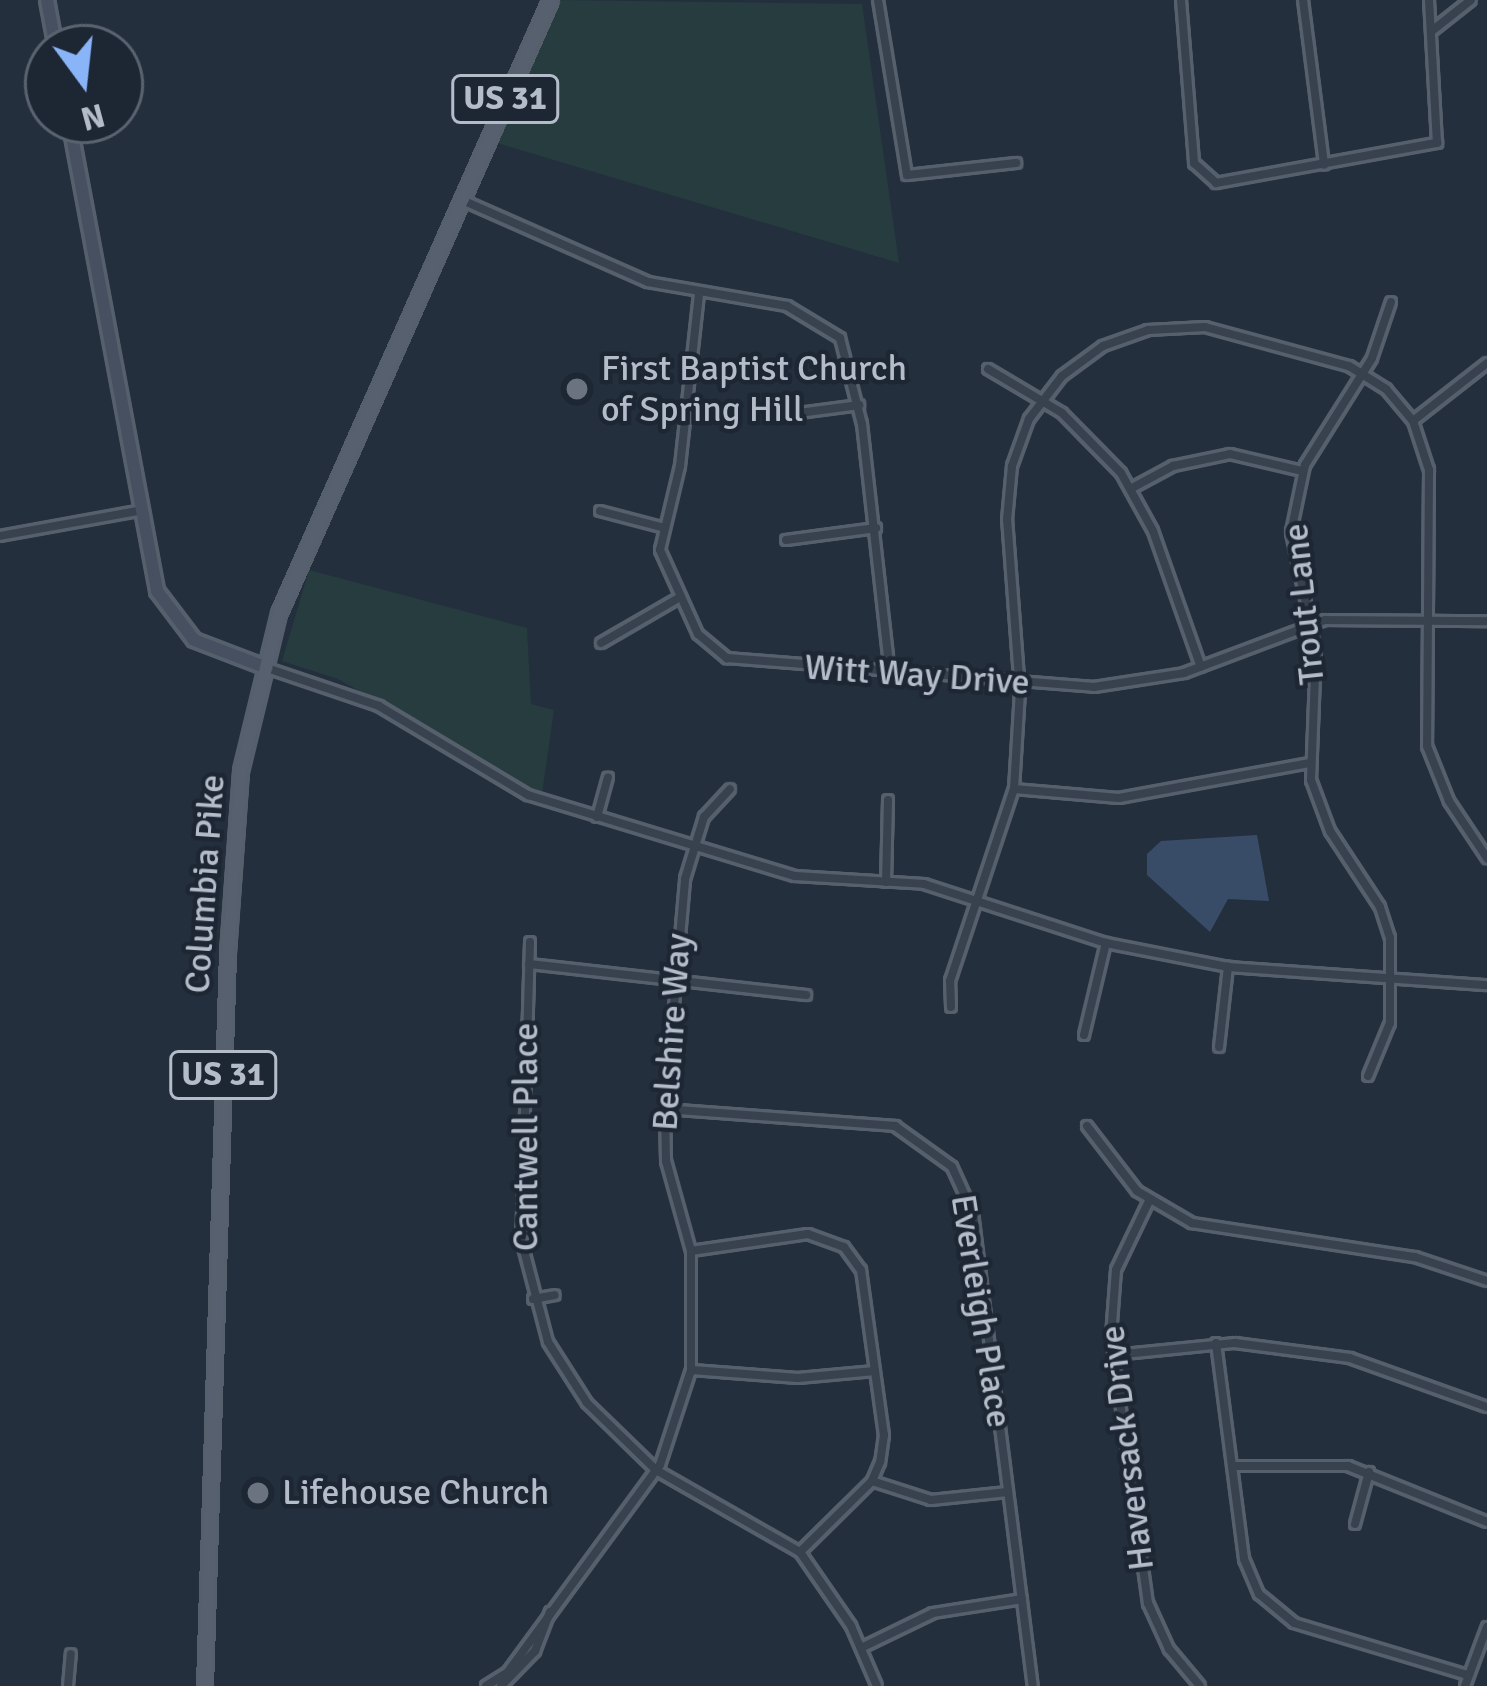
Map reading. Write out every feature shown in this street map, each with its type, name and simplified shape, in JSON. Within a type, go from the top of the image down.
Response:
[{"type":"main road","name":"US 31","points":[[460,200],[550,0]]},
{"type":"main road","points":[[73,144],[138,511],[170,616],[212,651],[267,668]]},
{"type":"main road","name":"Columbia Pike","points":[[205,1686],[232,845],[279,614],[460,200]]},
{"type":"street","points":[[878,0],[904,172],[934,177],[1016,163]]},
{"type":"street","points":[[1181,0],[1194,163],[1203,178],[1228,182],[1437,143],[1429,0]]},
{"type":"street","points":[[1303,0],[1324,166]]},
{"type":"street","points":[[1433,29],[1471,0]]},
{"type":"street","points":[[460,200],[648,282],[807,313],[847,350],[876,528],[890,673]]},
{"type":"street","name":"Witt Way Drive","points":[[699,294],[680,466],[661,558],[677,599],[704,641],[728,658],[1020,683],[1111,686],[1201,668],[1311,623],[1487,621]]},
{"type":"street","name":"Trout Lane","points":[[1368,1076],[1386,1038],[1391,977],[1384,915],[1330,831],[1309,763],[1311,623],[1291,541],[1302,471],[1364,373],[1391,302]]},
{"type":"street","points":[[951,1007],[950,981],[982,902],[1014,789],[1020,683],[1007,520],[1012,466],[1042,399],[1089,353],[1164,327],[1248,337],[1364,373],[1413,421],[1429,470],[1427,746],[1441,786],[1487,858]]},
{"type":"street","points":[[1413,421],[1487,363]]},
{"type":"street","points":[[988,370],[1042,399],[1091,438],[1132,488],[1201,668]]},
{"type":"street","points":[[784,415],[859,405]]},
{"type":"street","points":[[1132,488],[1173,466],[1230,454],[1302,471]]},
{"type":"street","points":[[0,536],[138,511]]},
{"type":"street","points":[[600,511],[665,528]]},
{"type":"street","points":[[786,540],[876,528]]},
{"type":"street","points":[[601,643],[677,599]]},
{"type":"street","points":[[267,668],[379,706],[528,794],[795,876],[886,882],[982,902],[1106,943],[1228,968],[1487,985]]},
{"type":"street","points":[[1014,789],[1148,796],[1309,763]]},
{"type":"street","points":[[597,817],[608,777]]},
{"type":"street","points":[[694,844],[712,803],[730,789]]},
{"type":"street","points":[[886,882],[888,800]]},
{"type":"street","name":"Belshire Way","points":[[486,1686],[535,1652],[551,1608],[656,1470],[691,1370],[691,1251],[666,1161],[665,1109],[694,844]]},
{"type":"street","name":"Cantwell Place","points":[[530,942],[520,1205],[532,1299],[548,1342],[587,1403],[656,1470],[800,1552],[861,1648],[878,1686]]},
{"type":"street","points":[[1084,1035],[1106,943]]},
{"type":"street","points":[[529,964],[675,986],[806,995]]},
{"type":"street","points":[[1220,1047],[1228,968]]},
{"type":"street","name":"Everleigh Place","points":[[665,1109],[895,1126],[943,1154],[973,1213],[1033,1686]]},
{"type":"street","points":[[1087,1126],[1150,1201],[1206,1226],[1415,1257],[1487,1280]]},
{"type":"street","name":"Haversack Drive","points":[[1150,1201],[1113,1283],[1114,1355],[1148,1604],[1169,1649],[1199,1686]]},
{"type":"street","points":[[691,1251],[787,1233],[833,1240],[861,1270],[884,1435],[872,1480],[800,1552]]},
{"type":"street","points":[[532,1299],[555,1295]]},
{"type":"street","points":[[1216,1343],[1246,1568],[1268,1604],[1307,1628],[1466,1681],[1487,1627]]},
{"type":"street","points":[[1114,1355],[1216,1343],[1366,1360],[1487,1407]]},
{"type":"street","points":[[691,1370],[798,1378],[875,1371]]},
{"type":"street","points":[[1232,1466],[1305,1460],[1369,1472],[1487,1522]]},
{"type":"street","points":[[1355,1524],[1369,1472]]},
{"type":"street","points":[[872,1480],[931,1500],[1008,1492]]},
{"type":"street","points":[[861,1648],[933,1613],[1022,1599]]},
{"type":"street","points":[[68,1686],[71,1654]]},
{"type":"street","name":"Belshire Way","points":[[501,1686],[507,1673]]},
{"type":"green space","points":[[557,0],[862,4],[899,263],[494,142]]},
{"type":"green space","points":[[309,570],[527,628],[531,704],[554,710],[542,794],[338,679],[282,661]]},
{"type":"water","points":[[1257,835],[1269,901],[1228,899],[1210,932],[1147,875],[1147,854],[1161,841]]},
{"type":"place","name":"First Baptist Church of Spring Hill","points":[[577,389]]},
{"type":"place","name":"Lifehouse Church","points":[[258,1493]]}]
